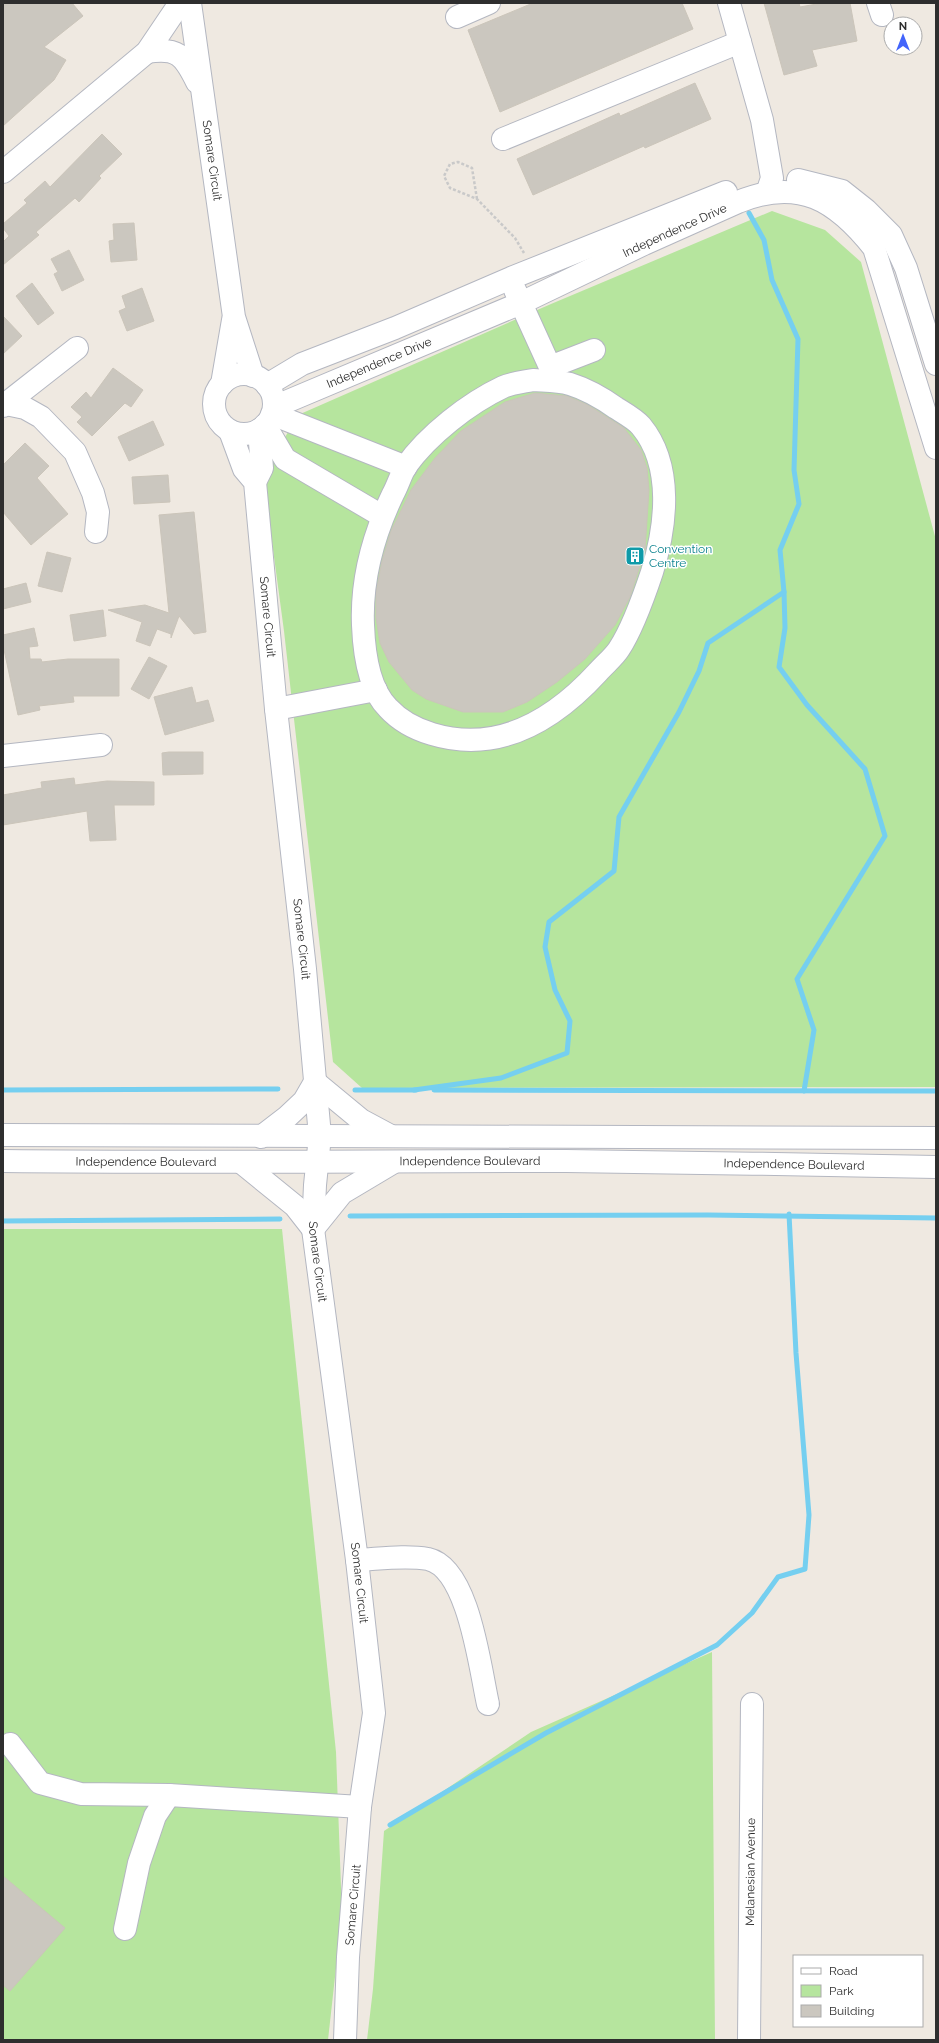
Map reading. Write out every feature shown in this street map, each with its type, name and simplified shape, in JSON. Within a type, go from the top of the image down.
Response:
[{"type":"street","points":[[3,172],[147,52],[180,3]]},
{"type":"street","name":"Somare Circuit","points":[[190,3],[200,88],[234,317],[260,380]]},
{"type":"street","points":[[457,17],[489,3]]},
{"type":"street","points":[[729,3],[762,120],[770,186]]},
{"type":"street","points":[[503,139],[740,42]]},
{"type":"street","points":[[147,52],[163,49],[171,50],[182,57],[189,65],[200,88]]},
{"type":"street","name":"Independence Drive","points":[[260,380],[395,328],[535,268],[759,180],[770,186],[783,190],[798,192],[836,209],[857,227],[874,248],[936,448]]},
{"type":"street","name":"Independence Drive","points":[[268,419],[521,303],[651,241],[745,200],[770,186],[807,181],[842,191],[866,210],[891,235],[906,268],[936,364]]},
{"type":"street","points":[[511,278],[550,374],[600,397],[641,426],[659,461],[664,496],[659,548],[647,586],[620,648],[584,687],[551,713],[518,732],[491,740],[449,739],[422,731],[398,718],[382,703],[376,690],[363,646],[362,602],[370,554],[382,516],[406,467],[424,445],[450,421],[478,400],[505,386],[533,380],[550,374],[594,350]]},
{"type":"street","name":"Somare Circuit","points":[[222,384],[234,317]]},
{"type":"street","points":[[4,405],[77,348]]},
{"type":"street","points":[[268,419],[245,434],[230,431],[218,420],[214,405],[217,390],[222,384],[237,375],[260,380],[272,392],[268,419],[285,459],[382,516]]},
{"type":"street","points":[[4,405],[25,408],[42,417],[75,452],[93,493],[98,512],[96,532]]},
{"type":"street","points":[[268,419],[406,467]]},
{"type":"street","name":"Somare Circuit","points":[[254,482],[262,468],[268,419]]},
{"type":"street","name":"Somare Circuit","points":[[230,431],[244,469],[254,482],[276,709],[305,969],[320,1136],[313,1229],[357,1560],[374,1713],[360,1807],[348,1957],[345,2040]]},
{"type":"street","points":[[276,709],[376,690]]},
{"type":"street","points":[[3,756],[101,745]]},
{"type":"street","points":[[261,1137],[287,1117],[304,1101],[315,1082],[361,1120],[392,1137]]},
{"type":"street","name":"Independence Boulevard","points":[[3,1135],[936,1138]]},
{"type":"street","name":"Independence Boulevard","points":[[3,1161],[242,1163],[318,1161],[568,1161],[936,1167]]},
{"type":"street","points":[[242,1163],[294,1206],[313,1229],[342,1193],[394,1162]]},
{"type":"street","points":[[357,1560],[394,1558],[428,1560],[441,1566],[455,1582],[469,1616],[488,1704]]},
{"type":"street","name":"Melanesian Avenue","points":[[749,2040],[752,1704]]},
{"type":"street","points":[[10,1744],[40,1783],[82,1794],[169,1795],[360,1807]]},
{"type":"street","points":[[125,1929],[144,1850],[155,1816],[169,1795]]},
{"type":"path","points":[[477,198],[472,168],[458,162],[450,164],[444,176],[450,188],[477,198],[515,238],[535,268]]},
{"type":"green space","points":[[772,211],[825,230],[861,262],[936,540],[936,1087],[362,1088],[333,1062],[284,631],[263,475],[298,415],[551,304]]},
{"type":"green space","points":[[3,1229],[282,1229],[336,1752],[342,1914],[328,2040],[3,2040]]},
{"type":"green space","points":[[712,1652],[715,2040],[367,2040],[373,1989],[384,1831],[531,1732]]},
{"type":"building","points":[[3,3],[72,3],[83,16],[44,47],[66,60],[54,80],[3,126]]},
{"type":"building","points":[[533,3],[682,3],[693,29],[500,112],[468,30]]},
{"type":"building","points":[[764,3],[799,3],[800,7],[822,3],[850,3],[857,41],[812,50],[817,66],[784,75]]},
{"type":"building","points":[[695,83],[711,119],[645,148],[644,146],[533,195],[517,159],[619,113],[620,116]]},
{"type":"building","points":[[102,134],[122,154],[99,176],[101,178],[79,202],[75,198],[36,232],[39,235],[3,265],[3,242],[9,236],[3,228],[3,224],[27,203],[24,200],[45,181],[50,187]]},
{"type":"building","points":[[134,223],[137,260],[111,262],[109,241],[114,240],[113,224]]},
{"type":"building","points":[[69,250],[84,280],[62,291],[54,274],[58,272],[51,259]]},
{"type":"building","points":[[32,283],[54,313],[38,325],[16,296]]},
{"type":"building","points":[[142,288],[154,321],[127,331],[119,311],[126,308],[122,296]]},
{"type":"building","points":[[3,316],[22,336],[3,354]]},
{"type":"building","points":[[113,368],[143,390],[131,407],[125,403],[92,436],[77,422],[82,417],[71,407],[86,392],[91,398]]},
{"type":"building","points":[[535,393],[567,396],[588,405],[624,428],[641,450],[647,468],[649,490],[645,550],[630,597],[615,625],[585,659],[557,682],[527,702],[503,712],[463,712],[426,699],[412,690],[389,662],[380,643],[376,618],[376,592],[382,561],[391,531],[411,490],[435,458],[461,431],[505,402]]},
{"type":"building","points":[[153,421],[164,445],[129,461],[118,437]]},
{"type":"building","points":[[25,443],[49,466],[37,478],[68,514],[31,545],[3,512],[3,465]]},
{"type":"building","points":[[168,475],[170,502],[134,504],[132,477]]},
{"type":"building","points":[[194,512],[206,632],[194,634],[179,616],[171,638],[171,634],[157,629],[150,646],[136,641],[142,622],[108,610],[145,605],[169,613],[159,515]]},
{"type":"building","points":[[47,552],[71,558],[62,592],[38,586]]},
{"type":"building","points":[[26,583],[31,602],[3,609],[3,589]]},
{"type":"building","points":[[103,610],[106,636],[74,641],[70,615]]},
{"type":"building","points":[[34,628],[38,646],[29,647],[30,659],[41,659],[42,662],[68,659],[119,659],[119,696],[73,696],[74,702],[39,706],[40,710],[18,715],[3,645],[3,635]]},
{"type":"building","points":[[149,657],[167,666],[149,699],[131,689]]},
{"type":"building","points":[[192,687],[196,703],[208,700],[214,721],[165,735],[154,697]]},
{"type":"building","points":[[203,752],[203,774],[163,775],[162,753]]},
{"type":"building","points":[[74,778],[75,785],[107,781],[154,782],[154,805],[114,805],[116,840],[90,841],[87,811],[3,825],[3,795],[42,788],[41,782]]},
{"type":"building","points":[[3,1876],[65,1928],[10,1991],[3,1985]]},
{"type":"waterway","points":[[749,213],[764,240],[772,280],[798,339],[794,470],[799,504],[780,550],[784,592],[785,628],[779,667],[807,705],[865,769],[885,836],[797,979],[814,1030],[804,1091]]},
{"type":"waterway","points":[[414,1090],[501,1078],[567,1053],[570,1021],[555,990],[545,947],[549,922],[614,871],[619,817],[679,712],[699,671],[708,643],[784,592]]},
{"type":"waterway","points":[[3,1090],[278,1089]]},
{"type":"waterway","points":[[355,1090],[416,1090]]},
{"type":"waterway","points":[[434,1090],[936,1091]]},
{"type":"waterway","points":[[390,1825],[546,1733],[717,1645],[752,1613],[778,1577],[805,1569],[809,1515],[796,1353],[789,1214]]},
{"type":"waterway","points":[[350,1216],[708,1215],[936,1218]]},
{"type":"waterway","points":[[3,1221],[280,1219]]},
{"type":"place","name":"Convention Centre","points":[[635,556]]}]
